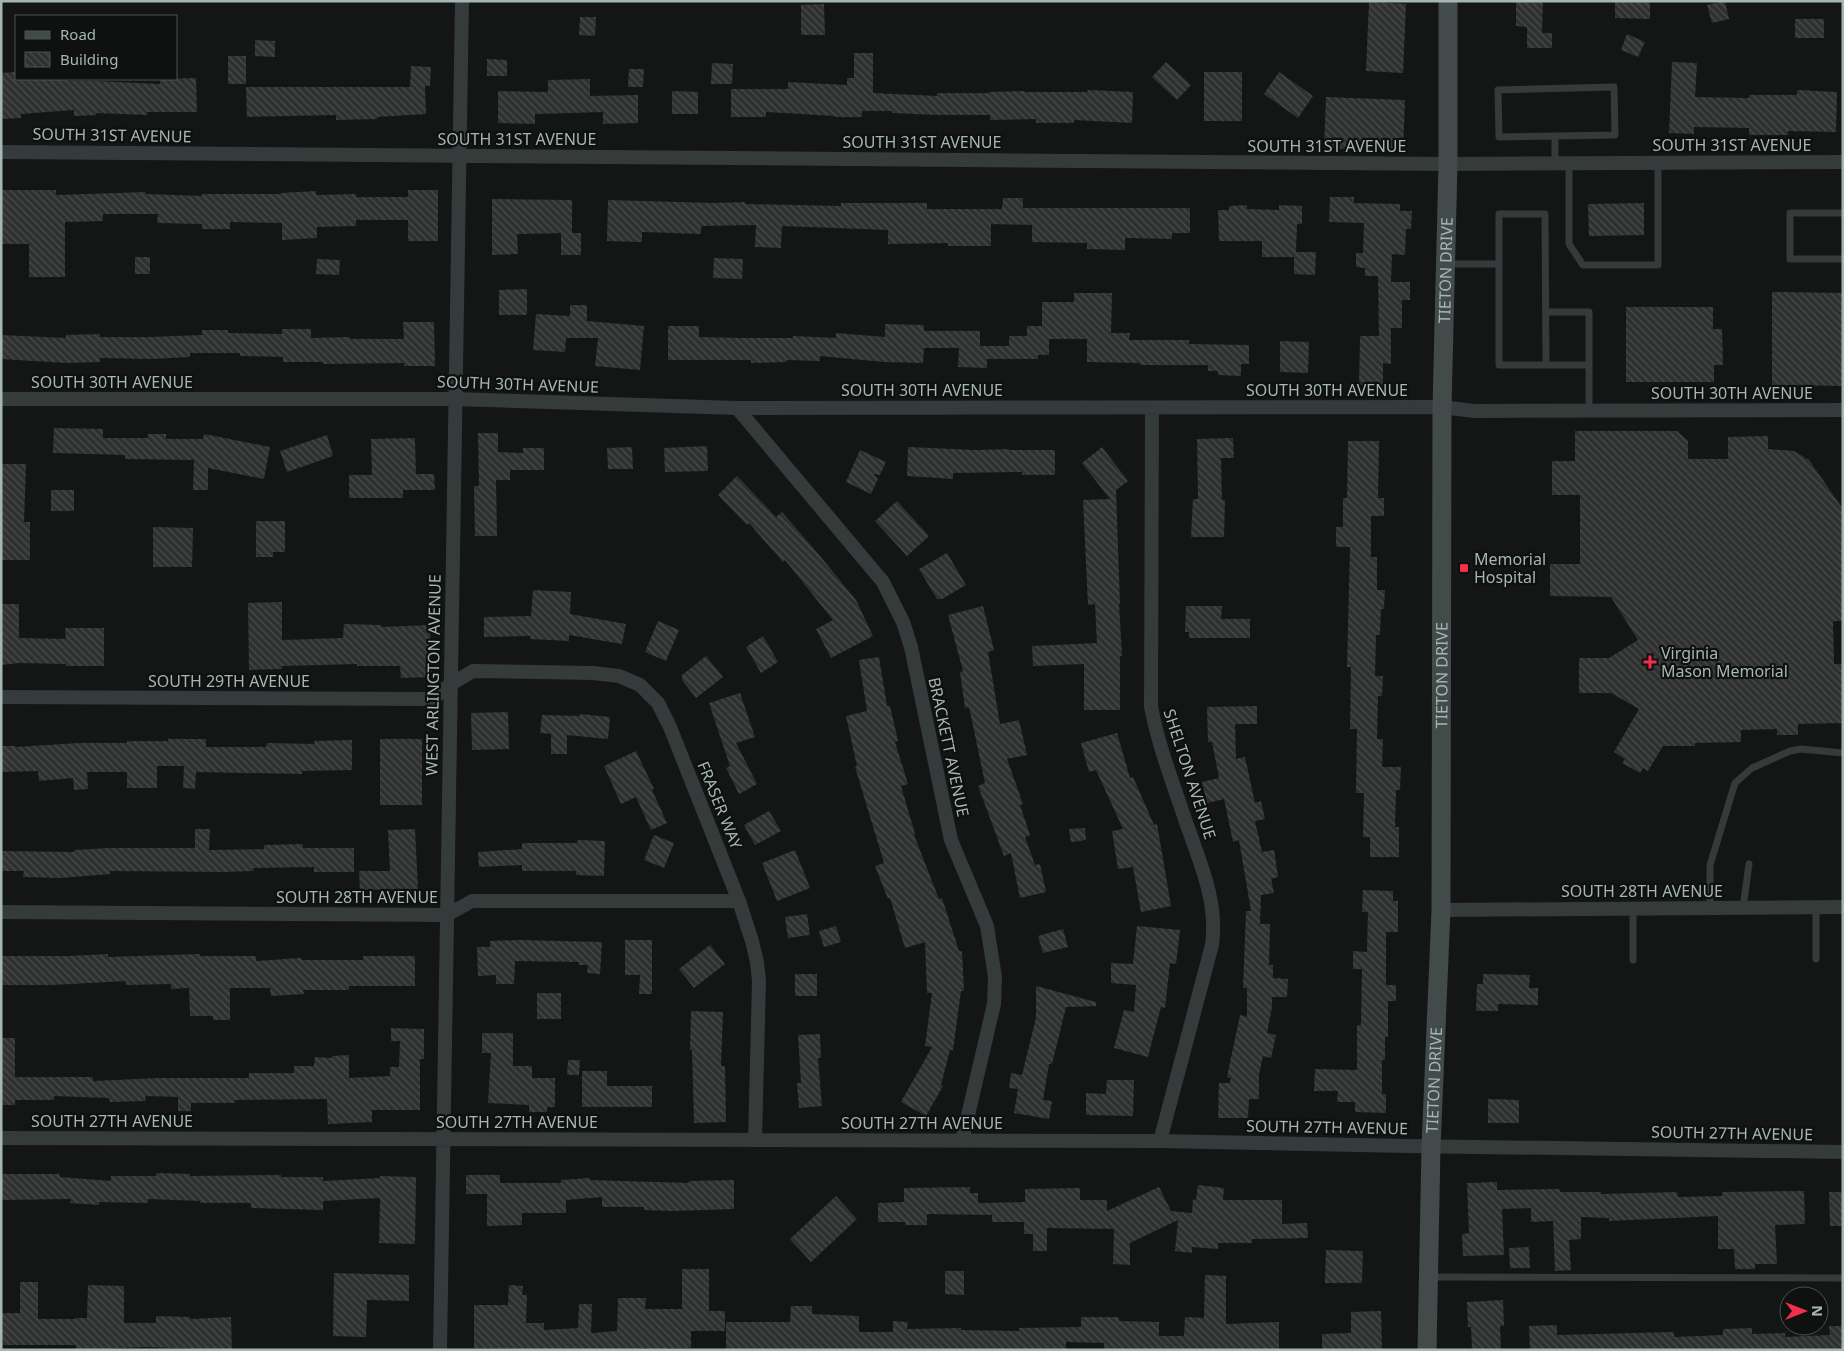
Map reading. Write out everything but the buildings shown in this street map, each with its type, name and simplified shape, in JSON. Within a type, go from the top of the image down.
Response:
[{"type":"main road","name":"TIETON DRIVE","points":[[1426,1350],[1431,1146],[1441,910],[1442,407],[1448,164],[1448,1]]},
{"type":"street","name":"WEST ARLINGTON AVENUE","points":[[440,1350],[462,1]]},
{"type":"street","name":"SOUTH 31ST AVENUE","points":[[1,152],[1448,164],[1843,162]]},
{"type":"street","name":"SOUTH 30TH AVENUE","points":[[1,399],[455,399],[737,408],[1442,407],[1474,411],[1843,410]]},
{"type":"street","name":"BRACKETT AVENUE","points":[[737,408],[883,582],[903,622],[951,840],[987,926],[995,977],[994,1004],[962,1141]]},
{"type":"street","name":"SHELTON AVENUE","points":[[1152,408],[1151,707],[1162,754],[1206,879],[1213,906],[1214,928],[1212,945],[1160,1141]]},
{"type":"street","name":"FRASER WAY","points":[[451,684],[472,671],[593,673],[619,676],[640,685],[658,703],[670,727],[739,901],[752,941],[759,981],[755,1140]]},
{"type":"street","name":"SOUTH 29TH AVENUE","points":[[1,697],[432,699],[451,684]]},
{"type":"street","name":"SOUTH 28TH AVENUE","points":[[1,912],[447,915],[472,901],[739,901]]},
{"type":"street","name":"SOUTH 28TH AVENUE","points":[[1441,910],[1843,907]]},
{"type":"street","name":"SOUTH 27TH AVENUE","points":[[1,1138],[1160,1141],[1843,1152]]},
{"type":"lane","points":[[1614,87],[1615,135],[1555,136],[1499,138],[1498,90],[1614,87]]},
{"type":"lane","points":[[1555,136],[1562,163],[1569,244],[1583,265],[1658,265],[1658,163]]},
{"type":"lane","points":[[1843,212],[1790,213],[1790,259],[1843,259]]},
{"type":"lane","points":[[1546,365],[1545,214],[1498,214],[1498,365],[1546,365],[1589,365]]},
{"type":"lane","points":[[1446,264],[1498,264]]},
{"type":"lane","points":[[1546,312],[1589,312],[1589,411]]},
{"type":"lane","points":[[1710,908],[1710,865],[1734,783],[1752,768],[1790,751],[1801,749],[1843,753]]},
{"type":"lane","points":[[1744,908],[1749,864]]},
{"type":"lane","points":[[1816,908],[1816,959]]},
{"type":"lane","points":[[1633,909],[1633,960]]},
{"type":"lane","points":[[1429,1277],[1843,1278]]},
{"type":"place","name":"Memorial Hospital","points":[[1464,568]]},
{"type":"place","name":"Virginia Mason Memorial","points":[[1650,662]]}]
